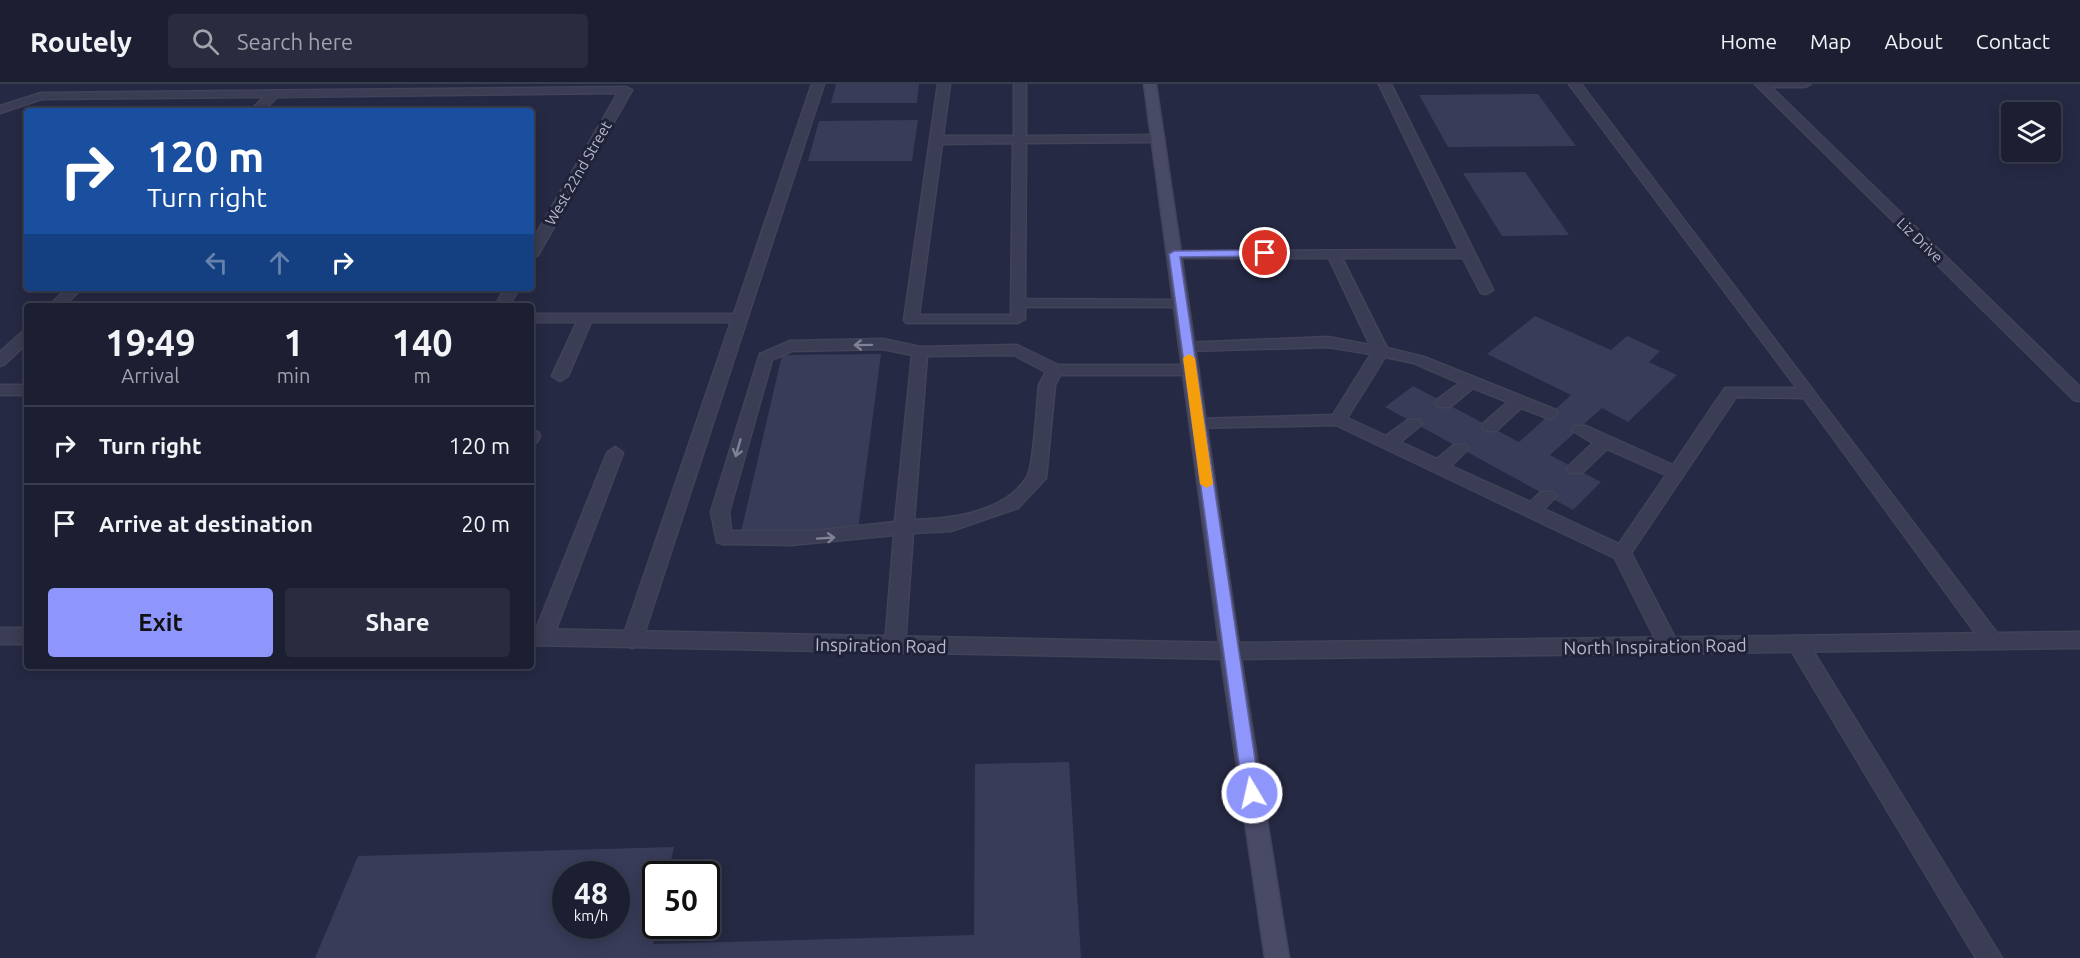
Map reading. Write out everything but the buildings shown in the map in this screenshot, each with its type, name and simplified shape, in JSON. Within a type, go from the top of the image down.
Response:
[{"type":"main road","points":[[1150,84],[1230,651],[1277,958]]},
{"type":"street","points":[[632,640],[818,84]]},
{"type":"street","points":[[944,84],[911,320],[1018,319],[1020,84]]},
{"type":"street","points":[[1384,84],[1486,290]]},
{"type":"street","points":[[1575,84],[1809,393],[1992,641]]},
{"type":"street","points":[[1761,84],[1805,84]]},
{"type":"street","name":"Liz Drive","points":[[1761,84],[2080,396]]},
{"type":"street","name":"West 22nd Street","points":[[275,93],[626,90],[534,250]]},
{"type":"street","points":[[0,110],[41,96],[275,93]]},
{"type":"street","points":[[259,108],[275,93]]},
{"type":"street","points":[[936,140],[1158,138]]},
{"type":"street","points":[[1333,253],[1381,351]]},
{"type":"street","points":[[1174,254],[1467,254]]},
{"type":"street","points":[[59,303],[72,291]]},
{"type":"street","points":[[1018,303],[1181,304]]},
{"type":"street","points":[[534,318],[738,318]]},
{"type":"street","points":[[560,376],[586,318]]},
{"type":"street","points":[[0,361],[24,337]]},
{"type":"street","points":[[1187,346],[1328,342],[1381,351],[1419,360],[1550,414]]},
{"type":"street","points":[[1054,370],[1047,386],[1037,478],[1012,504],[951,525],[904,527],[831,538],[768,540],[723,537],[720,512],[765,357],[790,346],[883,344],[920,352],[1017,350],[1054,370],[1191,370]]},
{"type":"street","points":[[1338,420],[1381,351]]},
{"type":"street","points":[[895,645],[920,352]]},
{"type":"street","points":[[1444,403],[1471,382]]},
{"type":"street","points":[[0,390],[24,390]]},
{"type":"street","points":[[1622,553],[1731,392],[1809,393]]},
{"type":"street","points":[[1490,427],[1519,401]]},
{"type":"street","points":[[1198,424],[1338,420],[1622,553],[1669,646]]},
{"type":"street","points":[[1387,443],[1414,424]]},
{"type":"street","points":[[1580,430],[1676,473]]},
{"type":"street","points":[[1576,469],[1605,441]]},
{"type":"street","points":[[1439,467],[1460,448]]},
{"type":"street","points":[[537,637],[615,453]]},
{"type":"street","points":[[1532,511],[1547,496]]},
{"type":"street","points":[[0,636],[24,636]]},
{"type":"street","name":"Inspiration Road","points":[[537,637],[1230,651]]},
{"type":"street","name":"North Inspiration Road","points":[[1230,651],[2080,640]]},
{"type":"street","points":[[1798,644],[1990,958]]},
{"type":"slow traffic","points":[[1189,358],[1207,484]]},
{"type":"route","points":[[1252,793],[1174,254],[1265,253]]}]
